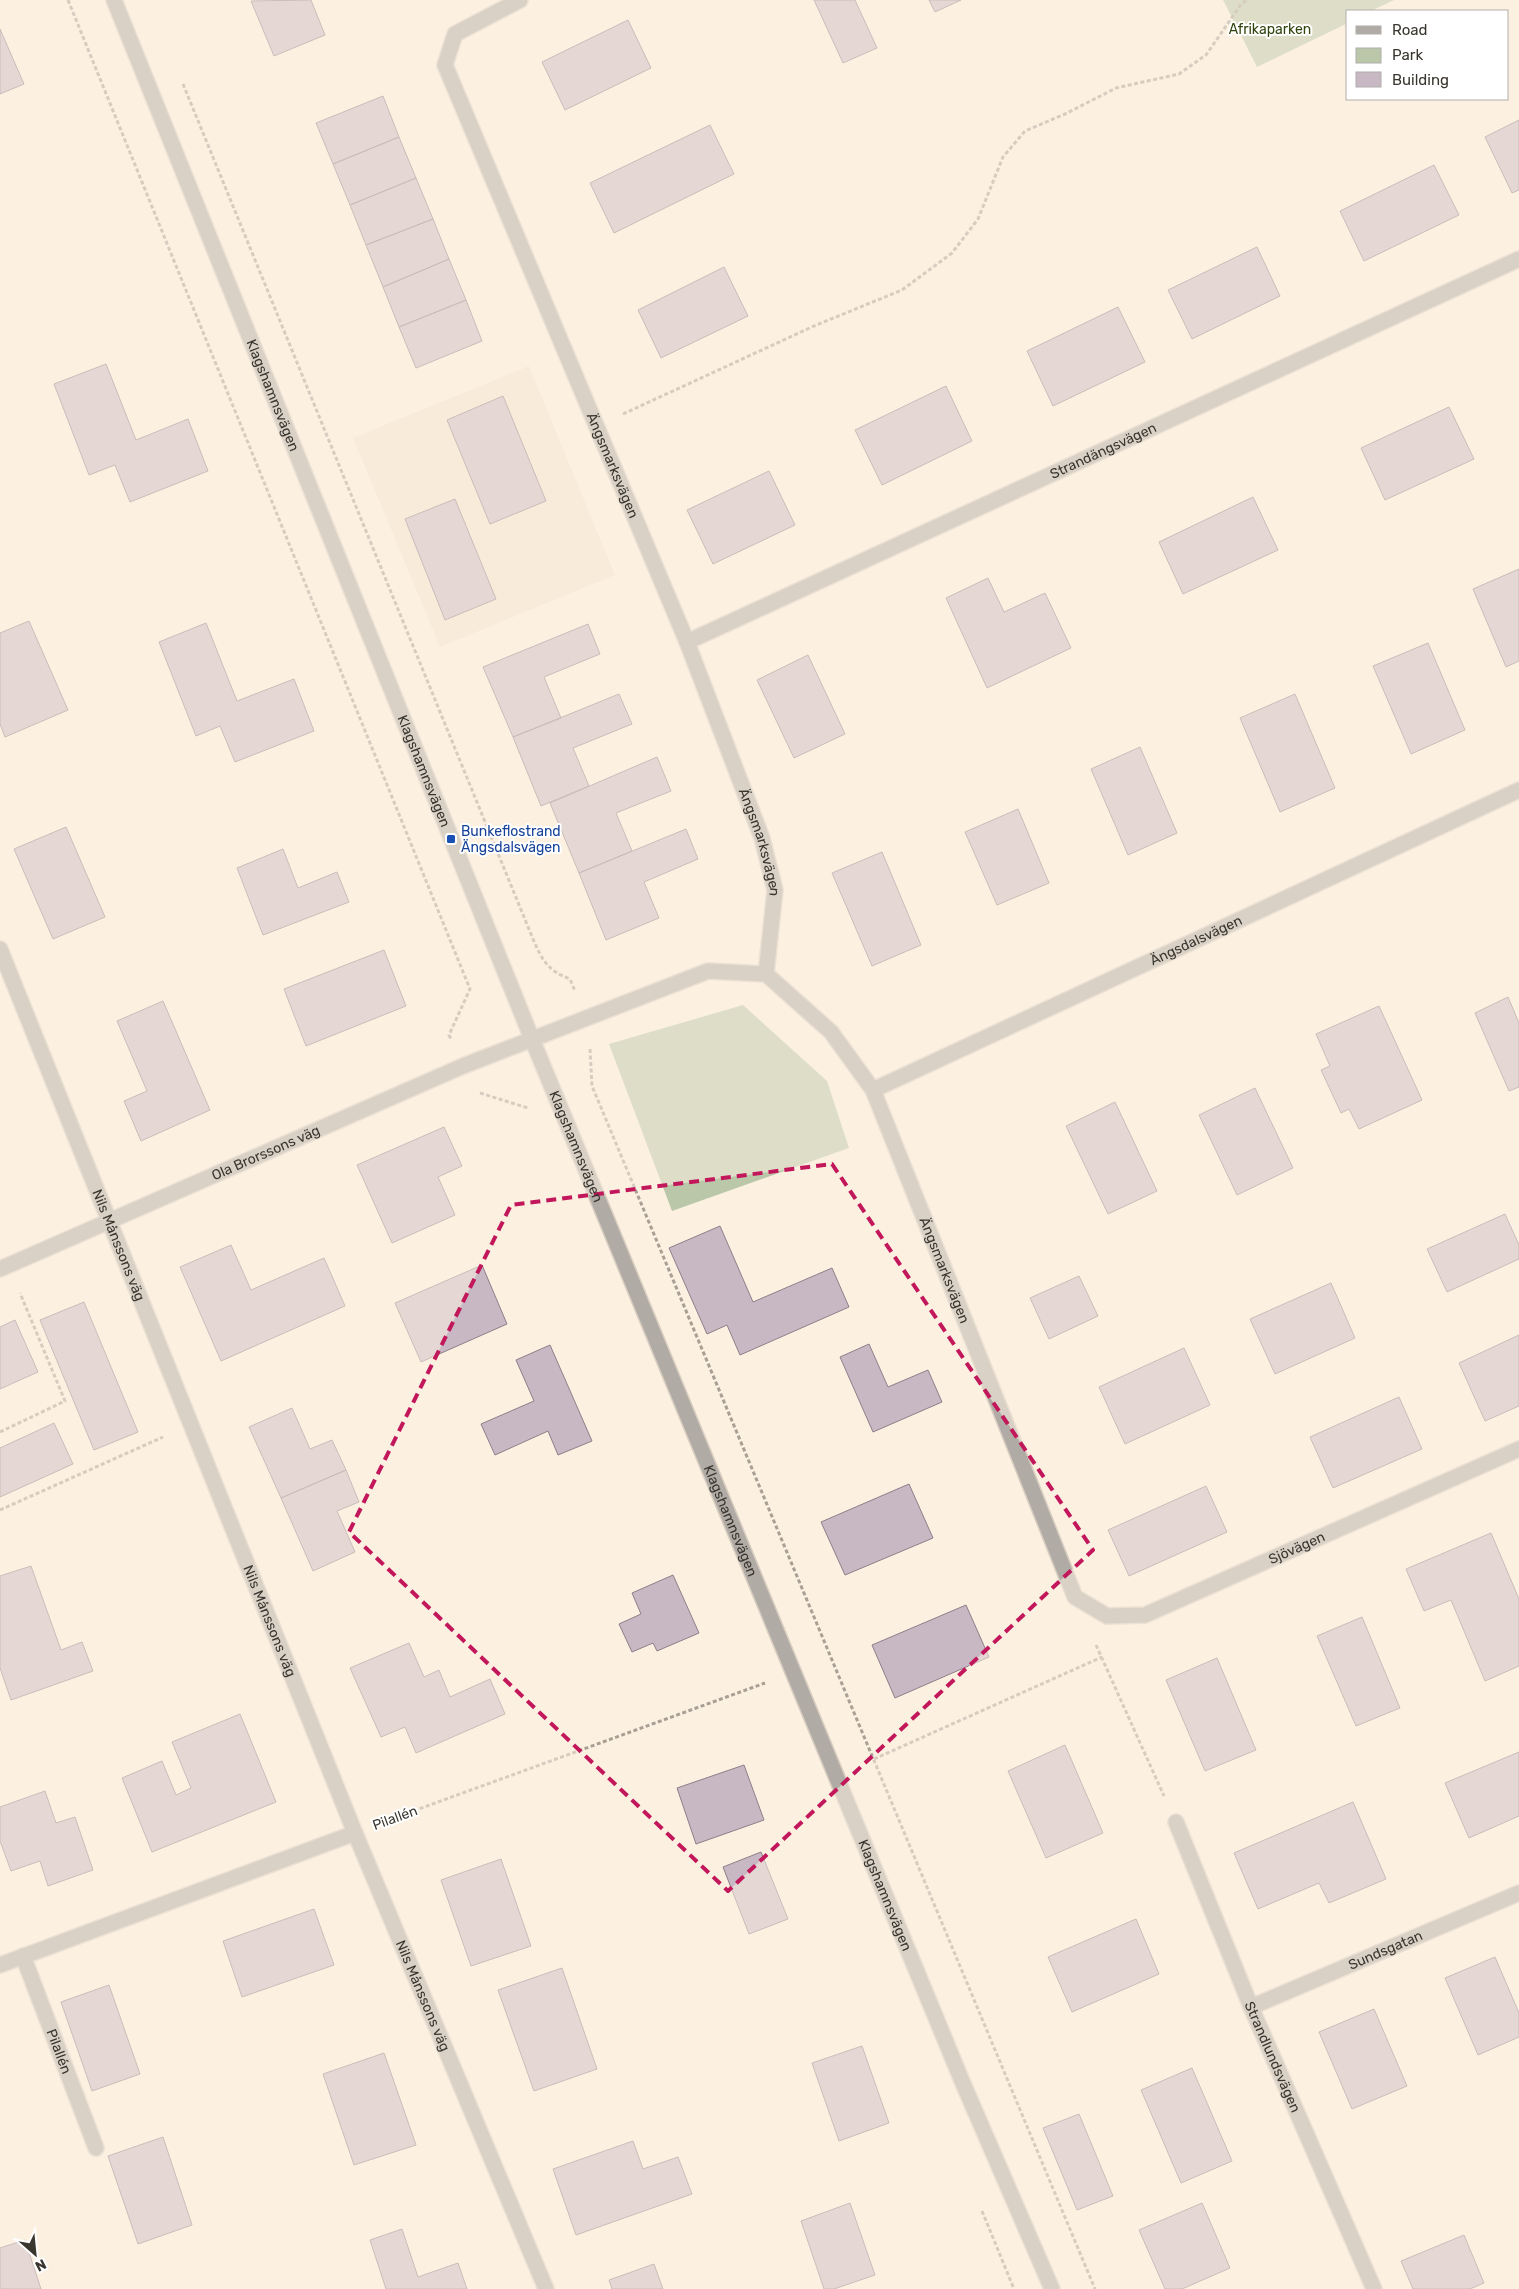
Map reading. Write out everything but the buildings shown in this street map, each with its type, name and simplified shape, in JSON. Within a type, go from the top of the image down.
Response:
[{"type":"street","name":"Klagshamnsvägen","points":[[114,0],[532,1039],[962,2081],[1052,2289]]},
{"type":"street","name":"Ängsmarksvägen","points":[[520,0],[455,34],[445,65],[687,642],[762,838],[775,890],[766,974],[830,1032],[873,1090],[1075,1597]]},
{"type":"street","name":"Strandängsvägen","points":[[687,642],[1519,259]]},
{"type":"street","name":"Ängsdalsvägen","points":[[873,1090],[1519,790]]},
{"type":"street","name":"Nils Månssons väg","points":[[0,950],[355,1833],[546,2289]]},
{"type":"street","points":[[532,1039],[708,971],[766,974]]},
{"type":"street","name":"Ola Brorssons väg","points":[[4,1267],[463,1066],[532,1039]]},
{"type":"street","name":"Sjövägen","points":[[1075,1597],[1107,1616],[1145,1615],[1519,1449]]},
{"type":"street","name":"Strandlundsvägen","points":[[1176,1822],[1251,2007],[1374,2289]]},
{"type":"street","name":"Pilallén","points":[[0,1965],[355,1833]]},
{"type":"street","name":"Sundsgatan","points":[[1251,2007],[1519,1893]]},
{"type":"street","name":"Pilallén","points":[[23,1956],[96,2148]]},
{"type":"path","points":[[68,0],[470,989],[449,1035],[463,1066],[480,1094],[532,1110]]},
{"type":"path","points":[[597,426],[814,326],[902,290],[952,253],[978,219],[1003,157],[1025,130],[1065,114],[1116,88],[1179,74],[1206,55],[1242,3],[1248,0]]},
{"type":"path","points":[[183,83],[533,940],[543,962],[558,975],[570,980],[588,1018],[592,1086],[1095,2289]]},
{"type":"path","points":[[0,1432],[65,1401],[4,1267]]},
{"type":"path","points":[[0,1510],[191,1424]]},
{"type":"path","points":[[1075,1597],[1176,1822]]},
{"type":"path","points":[[874,1759],[1102,1656]]},
{"type":"path","name":"Pilallén","points":[[355,1833],[768,1682]]},
{"type":"path","points":[[980,2206],[1014,2289]]},
{"type":"highlighted area","points":[[832,1164],[1093,1550],[728,1891],[349,1532],[511,1205]]},
{"type":"shaded area","points":[[529,366],[615,575],[440,647],[353,438]]},
{"type":"green space","name":"Afrikaparken","points":[[1223,0],[1394,0],[1373,10],[1346,10],[1346,24],[1257,67]]},
{"type":"green space","points":[[743,1005],[827,1081],[849,1148],[672,1211],[609,1044]]},
{"type":"place","name":"Bunkeflostrand Ängsdalsvägen","points":[[451,839]]}]
